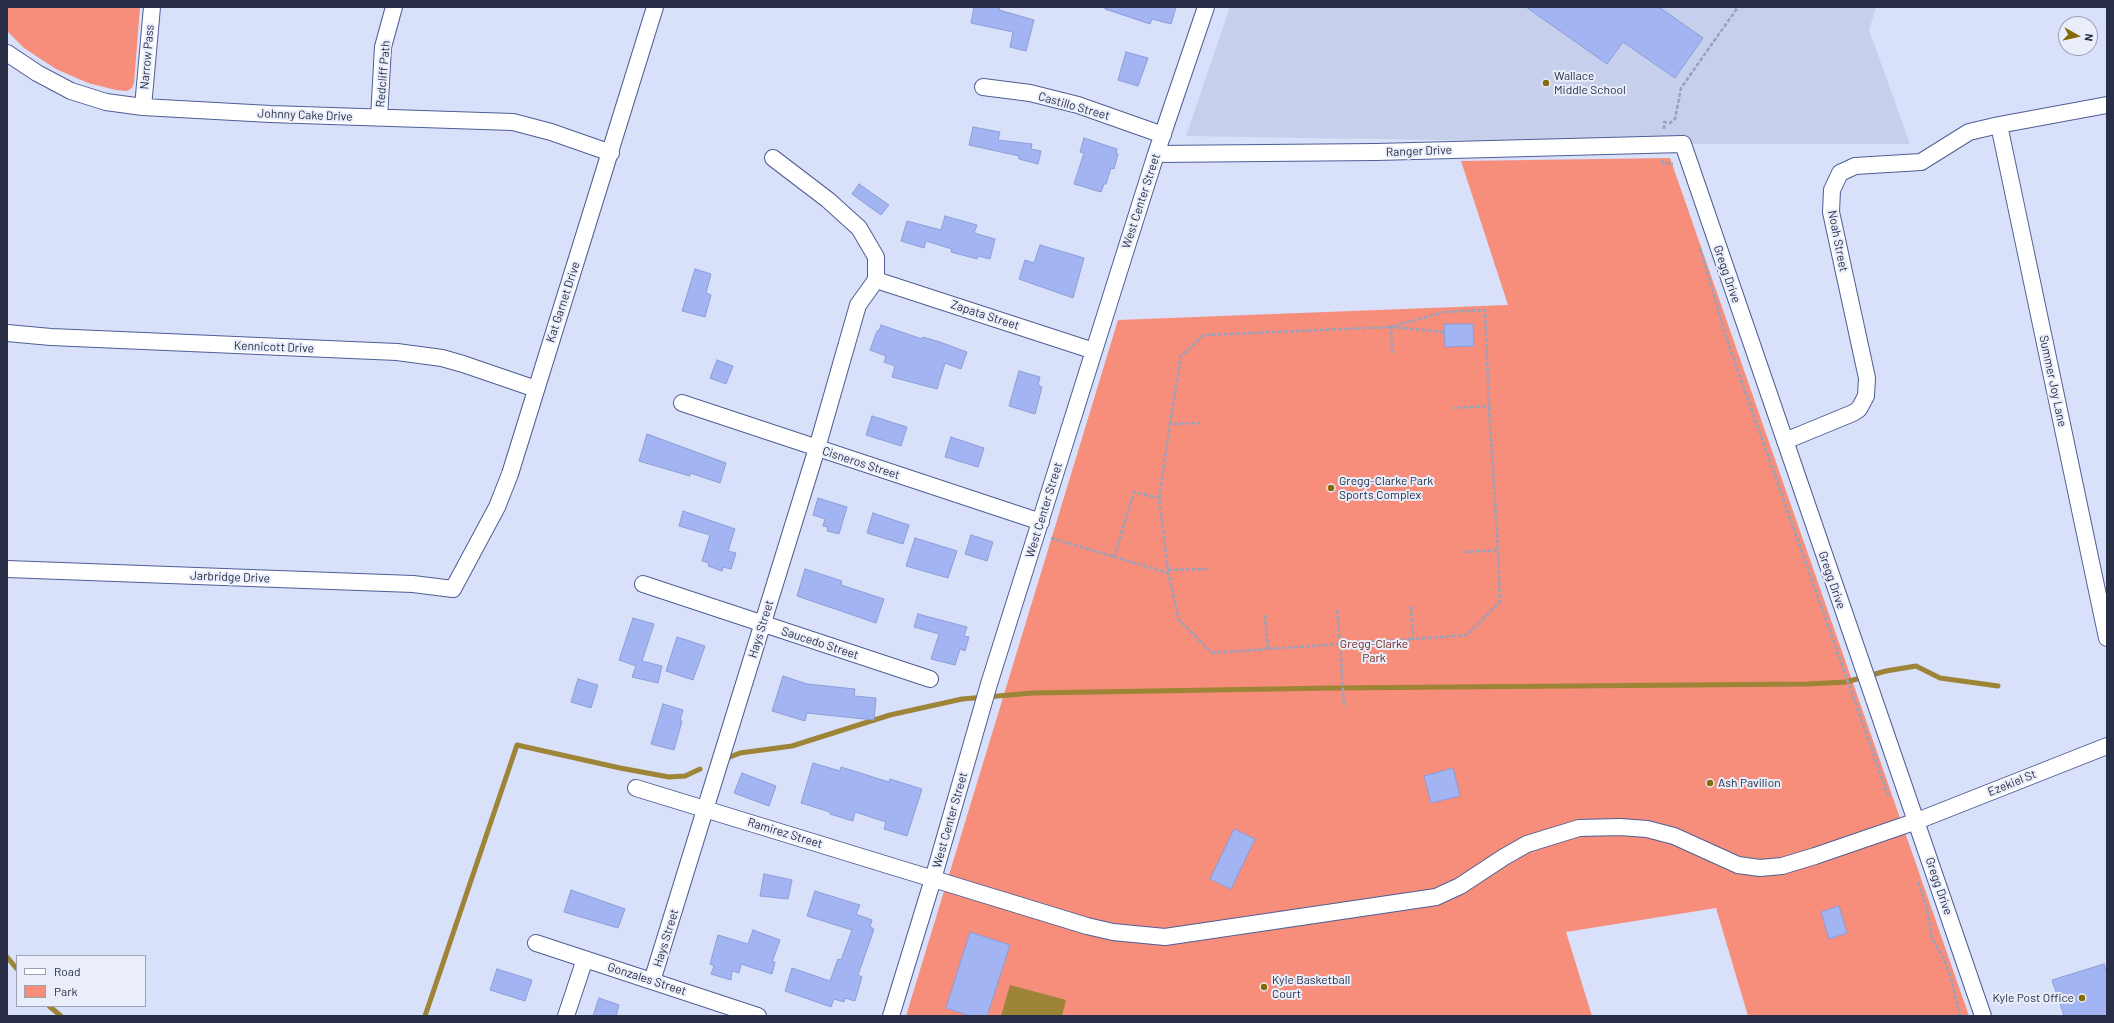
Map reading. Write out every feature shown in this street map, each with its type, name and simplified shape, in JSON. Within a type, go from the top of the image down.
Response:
[{"type":"street","name":"Narrow Pass","points":[[143,107],[152,7]]},
{"type":"street","name":"Redcliff Path","points":[[379,118],[383,47],[394,7]]},
{"type":"street","name":"Kat Garnet Drive","points":[[453,589],[497,507],[510,474],[611,153],[655,7]]},
{"type":"street","name":"West Center Street","points":[[890,1016],[933,878],[989,684],[1156,154],[1206,7]]},
{"type":"street","name":"Johnny Cake Drive","points":[[7,53],[37,73],[71,91],[106,102],[143,107],[379,118],[513,122],[551,132],[611,153]]},
{"type":"street","name":"Castillo Street","points":[[983,87],[1030,93],[1078,105],[1163,135]]},
{"type":"street","name":"Noah Street","points":[[1785,442],[1853,413],[1859,409],[1866,396],[1867,378],[1831,212],[1832,190],[1840,173],[1855,166],[1921,162],[1969,132],[1999,125],[2107,106]]},
{"type":"street","name":"Summer Joy Lane","points":[[1999,125],[2107,638]]},
{"type":"street","name":"Gregg Drive","points":[[1683,144],[1983,1016]]},
{"type":"street","name":"Ranger Drive","points":[[1156,154],[1376,152],[1683,144]]},
{"type":"street","points":[[773,158],[828,200],[859,228],[876,257],[876,280]]},
{"type":"street","name":"Zapata Street","points":[[876,280],[1094,350]]},
{"type":"street","name":"Hays Street","points":[[652,981],[817,448],[858,305],[876,280]]},
{"type":"street","name":"Kennicott Drive","points":[[7,333],[51,338],[397,352],[442,358],[536,389]]},
{"type":"street","name":"Cisneros Street","points":[[682,403],[817,448],[1039,528]]},
{"type":"street","name":"Jarbridge Drive","points":[[7,569],[413,584],[453,589]]},
{"type":"street","name":"Saucedo Street","points":[[643,584],[930,679]]},
{"type":"street","name":"Ezekiel St","points":[[1165,938],[1436,897],[1460,886],[1504,857],[1527,844],[1579,828],[1620,827],[1647,829],[1674,836],[1738,865],[1760,868],[1782,866],[1917,821],[2107,746]]},
{"type":"street","name":"Ramirez Street","points":[[636,788],[1087,926],[1124,933],[1165,938]]},
{"type":"street","name":"Gonzales Street","points":[[536,943],[758,1016]]},
{"type":"street","points":[[566,1016],[585,959]]},
{"type":"path","points":[[1664,129],[1664,122],[1670,123],[1675,119],[1681,88],[1738,7]]},
{"type":"path","points":[[1662,158],[1663,163],[1672,163],[1676,168]]},
{"type":"path","points":[[1699,242],[1727,340],[1891,803]]},
{"type":"path","points":[[1390,327],[1444,312],[1485,310],[1500,602],[1467,635],[1212,653],[1179,620],[1168,573],[1158,498],[1181,356],[1204,335],[1390,327],[1444,332]]},
{"type":"path","points":[[1390,327],[1392,353]]},
{"type":"path","points":[[1454,408],[1489,406]]},
{"type":"path","points":[[1170,424],[1200,423]]},
{"type":"path","points":[[1114,557],[1134,492],[1158,498]]},
{"type":"path","points":[[1039,528],[1114,557],[1168,573]]},
{"type":"path","points":[[1463,552],[1498,550]]},
{"type":"path","points":[[1168,570],[1209,569]]},
{"type":"path","points":[[1411,606],[1413,639]]},
{"type":"path","points":[[1337,610],[1344,707]]},
{"type":"path","points":[[1265,615],[1268,649]]},
{"type":"path","points":[[1918,880],[1927,909],[1932,938],[1944,959],[1951,978],[1960,1016]]},
{"type":"shaded area","name":"Wallace Middle School","points":[[1230,7],[1876,7],[1869,30],[1910,144],[1694,144],[1186,136]]},
{"type":"shaded area","points":[[1010,985],[1066,1000],[1062,1016],[1001,1016]]},
{"type":"green space","points":[[7,7],[140,7],[134,83],[132,88],[127,91],[116,90],[88,83],[56,69],[24,48],[7,31]]},
{"type":"green space","name":"Gregg-Clarke Park","points":[[1670,158],[1969,1016],[1748,1016],[1716,908],[1566,932],[1592,1016],[906,1016],[1118,320],[1508,305],[1461,161]]},
{"type":"building","points":[[974,7],[1000,7],[999,10],[1034,20],[1026,51],[1010,47],[1013,32],[971,23]]},
{"type":"building","points":[[1105,7],[1176,7],[1171,24],[1152,19],[1150,24],[1105,9]]},
{"type":"building","points":[[1526,7],[1659,7],[1703,38],[1675,78],[1623,42],[1607,64]]},
{"type":"building","points":[[1126,52],[1148,58],[1138,86],[1118,80]]},
{"type":"building","points":[[973,127],[1000,132],[998,140],[1032,144],[1031,149],[1041,151],[1038,164],[1019,159],[1019,156],[969,145]]},
{"type":"building","points":[[1084,138],[1117,149],[1116,153],[1118,154],[1114,169],[1111,168],[1106,184],[1104,184],[1101,192],[1074,184],[1084,153],[1080,152]]},
{"type":"building","points":[[859,184],[889,205],[881,215],[852,194]]},
{"type":"building","points":[[945,216],[977,225],[974,233],[995,239],[990,259],[978,256],[977,259],[951,252],[952,249],[926,241],[924,248],[901,241],[907,221],[941,230]]},
{"type":"building","points":[[1040,245],[1084,258],[1073,298],[1019,279],[1025,260],[1034,263]]},
{"type":"building","points":[[695,269],[711,274],[706,293],[711,295],[705,317],[682,311]]},
{"type":"building","points":[[1444,324],[1473,324],[1474,346],[1445,347]]},
{"type":"building","points":[[881,325],[922,339],[923,337],[940,342],[967,352],[961,369],[945,363],[937,389],[892,377],[895,366],[884,362],[886,356],[870,350],[877,331],[879,331]]},
{"type":"building","points":[[717,360],[733,366],[726,384],[710,378]]},
{"type":"building","points":[[1019,371],[1040,377],[1038,385],[1042,387],[1035,414],[1009,406]]},
{"type":"building","points":[[872,416],[907,427],[901,446],[866,435]]},
{"type":"building","points":[[647,434],[726,463],[720,483],[690,473],[690,476],[639,461]]},
{"type":"building","points":[[951,437],[984,448],[978,467],[945,457]]},
{"type":"building","points":[[818,498],[847,507],[839,534],[827,531],[828,527],[823,526],[825,519],[813,515]]},
{"type":"building","points":[[683,511],[735,529],[728,551],[736,553],[731,569],[723,567],[722,571],[708,566],[709,563],[702,561],[710,535],[679,526]]},
{"type":"building","points":[[873,513],[909,525],[903,544],[867,533]]},
{"type":"building","points":[[971,535],[993,542],[987,561],[965,554]]},
{"type":"building","points":[[915,538],[957,551],[948,578],[906,566]]},
{"type":"building","points":[[805,569],[842,581],[841,585],[884,599],[876,623],[797,596]]},
{"type":"building","points":[[918,614],[967,627],[964,636],[969,637],[965,651],[960,649],[955,665],[931,659],[939,634],[914,627]]},
{"type":"building","points":[[633,618],[654,624],[642,661],[662,666],[658,683],[632,677],[636,666],[619,660]]},
{"type":"building","points":[[677,637],[705,646],[693,680],[666,671]]},
{"type":"building","points":[[783,676],[807,684],[855,689],[854,696],[876,698],[874,720],[807,713],[805,721],[772,711]]},
{"type":"building","points":[[578,679],[598,685],[591,708],[571,702]]},
{"type":"building","points":[[663,704],[683,710],[680,721],[682,721],[674,750],[651,744]]},
{"type":"building","points":[[813,763],[840,771],[841,767],[889,782],[890,779],[922,789],[907,836],[884,829],[886,822],[855,812],[853,821],[801,803]]},
{"type":"building","points":[[1453,768],[1460,796],[1431,803],[1424,776]]},
{"type":"building","points":[[742,773],[776,786],[769,806],[734,793]]},
{"type":"building","points":[[1234,829],[1255,839],[1231,889],[1210,879]]},
{"type":"building","points":[[764,874],[792,880],[788,899],[760,896]]},
{"type":"building","points":[[571,890],[625,909],[618,928],[564,912]]},
{"type":"building","points":[[815,891],[860,905],[856,914],[872,920],[870,927],[874,929],[858,975],[862,977],[855,1001],[845,998],[844,1002],[834,999],[831,1007],[785,991],[792,968],[830,981],[838,959],[841,960],[852,930],[807,916]]},
{"type":"building","points":[[1839,906],[1847,933],[1829,939],[1821,912]]},
{"type":"building","points":[[753,930],[780,940],[772,962],[775,962],[772,974],[741,964],[739,973],[732,971],[731,980],[711,974],[714,966],[710,964],[718,935],[748,944]]},
{"type":"building","points":[[970,932],[1010,945],[987,1016],[970,1016],[946,1008]]},
{"type":"building","name":"Kyle Post Office","points":[[2104,964],[2107,973],[2107,1016],[2064,1016],[2052,980]]},
{"type":"building","points":[[497,969],[532,980],[525,1001],[490,990]]},
{"type":"building","points":[[599,998],[619,1005],[616,1016],[593,1016]]},
{"type":"waterway","points":[[730,757],[740,753],[792,746],[890,715],[962,699],[1033,693],[1332,688],[1807,684],[1846,682],[1886,671],[1916,666],[1940,678],[1998,686]]},
{"type":"waterway","points":[[425,1016],[517,745],[620,768],[669,777],[685,776],[700,769]]},
{"type":"waterway","points":[[7,957],[16,968]]},
{"type":"waterway","points":[[50,1007],[61,1016]]},
{"type":"place","name":"Wallace Middle School","points":[[1546,83]]},
{"type":"place","name":"Gregg-Clarke Park Sports Complex","points":[[1331,488]]},
{"type":"place","name":"Ash Pavilion","points":[[1710,783]]},
{"type":"place","name":"Kyle Basketball Court","points":[[1264,987]]},
{"type":"place","name":"Kyle Post Office","points":[[2082,998]]}]
